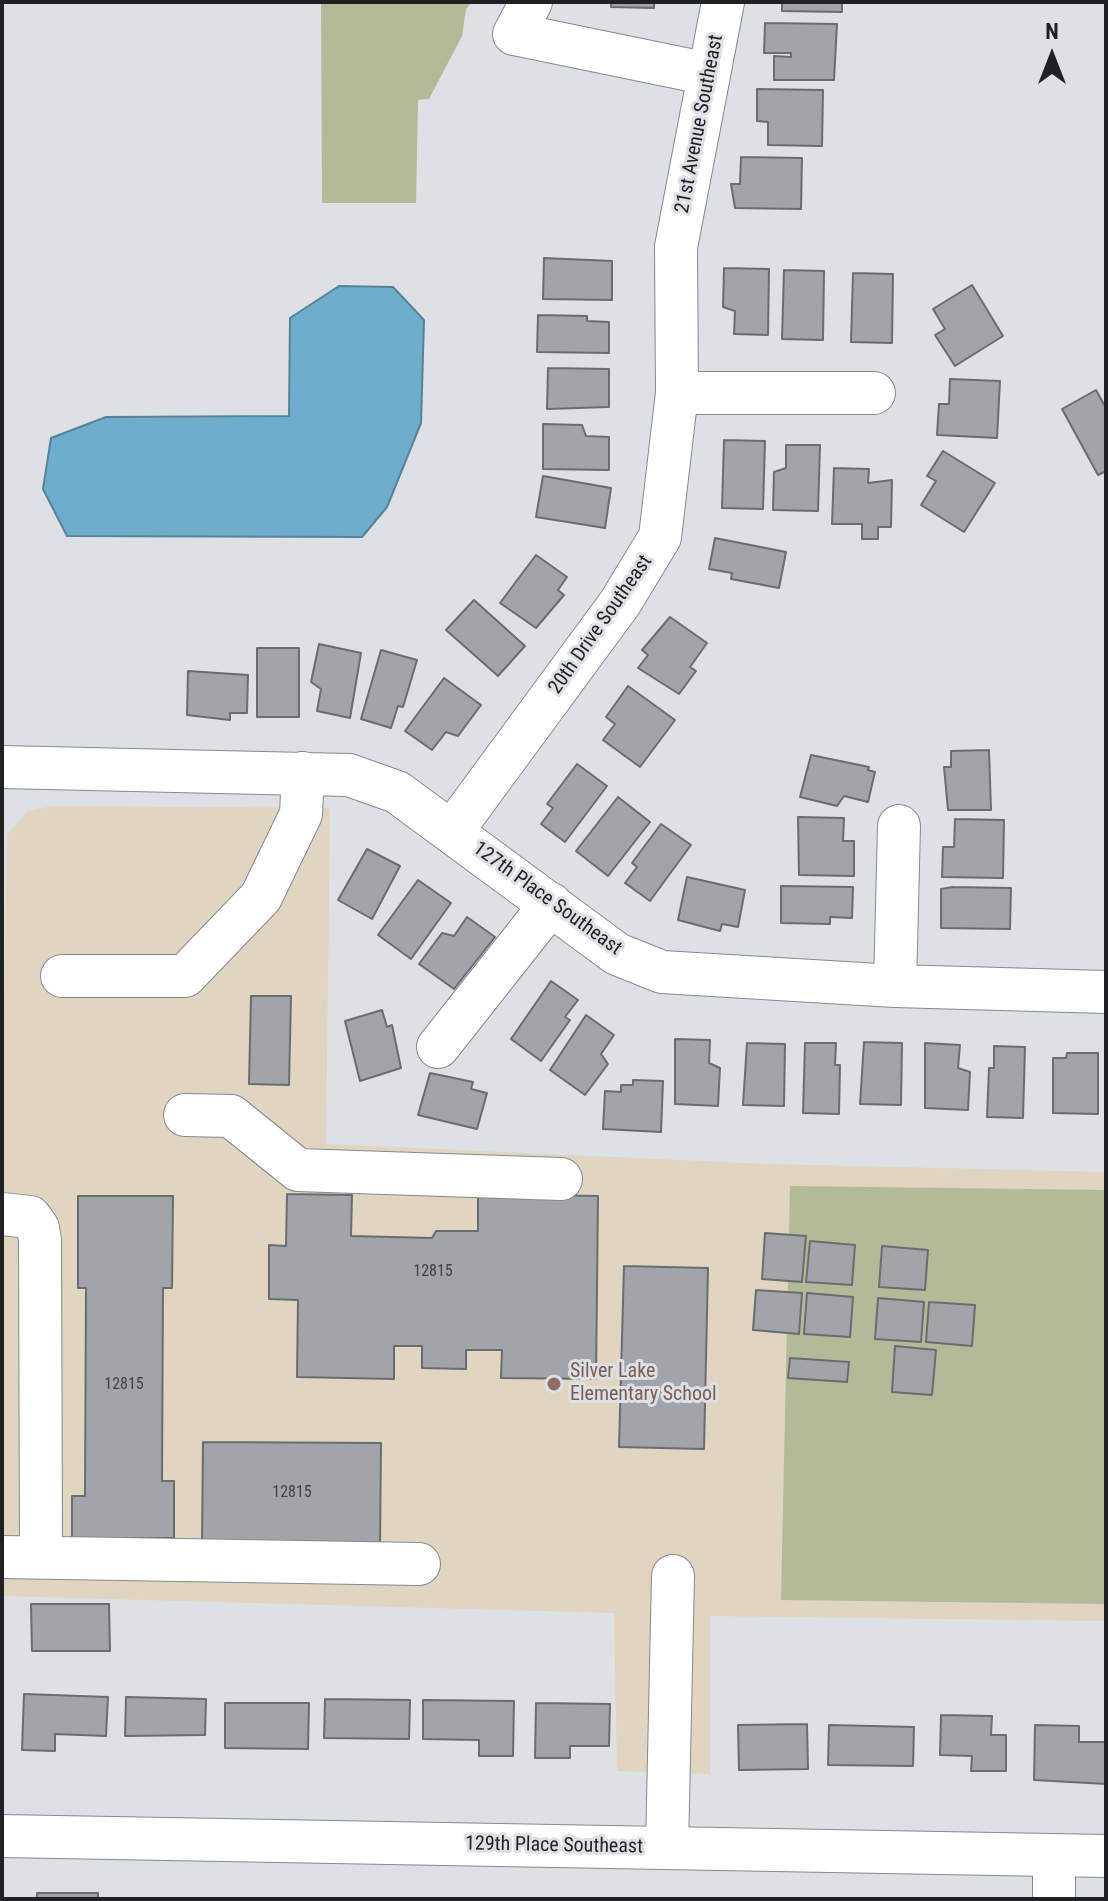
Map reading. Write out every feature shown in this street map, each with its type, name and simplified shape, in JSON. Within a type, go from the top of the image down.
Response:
[{"type":"street","points":[[531,2],[514,34],[709,74]]},
{"type":"street","name":"21st Avenue Southeast","points":[[676,247],[723,2]]},
{"type":"street","name":"20th Drive Southeast","points":[[453,830],[620,603],[660,537],[677,393],[676,247]]},
{"type":"street","points":[[677,393],[874,393]]},
{"type":"street","name":"127th Place Southeast","points":[[2,767],[349,775],[397,792],[453,830],[617,954],[662,972],[895,986],[1106,992]]},
{"type":"street","points":[[62,976],[185,976],[261,897],[301,814],[303,773]]},
{"type":"street","points":[[895,986],[899,826]]},
{"type":"street","points":[[438,1047],[551,904]]},
{"type":"street","points":[[185,1115],[231,1116],[298,1170],[561,1179]]},
{"type":"street","points":[[2,1214],[30,1217],[40,1240],[21,1557],[419,1564]]},
{"type":"street","points":[[667,1848],[673,1576]]},
{"type":"street","name":"129th Place Southeast","points":[[2,1836],[1106,1856]]},
{"type":"street","points":[[1054,1855],[1054,1899]]},
{"type":"shaded area","name":"Silver Lake Elementary School","points":[[53,806],[330,808],[326,1144],[768,1164],[1106,1172],[1106,1621],[710,1616],[710,1774],[617,1771],[614,1613],[2,1596],[2,1129],[7,834],[28,811]]},
{"type":"green space","points":[[321,2],[472,2],[466,9],[462,36],[429,99],[418,100],[416,203],[322,203]]},
{"type":"green space","points":[[790,1186],[1106,1190],[1106,1604],[781,1600]]},
{"type":"water","points":[[339,286],[393,287],[424,320],[421,423],[387,507],[362,537],[67,536],[43,489],[51,438],[106,417],[289,416],[290,318]]},
{"type":"building","points":[[611,2],[654,2],[654,8],[611,7]]},
{"type":"building","points":[[782,2],[842,2],[842,12],[782,11]]},
{"type":"building","points":[[765,23],[837,24],[834,80],[774,80],[774,56],[791,57],[791,53],[764,53]]},
{"type":"building","points":[[757,89],[823,90],[822,146],[768,145],[768,122],[757,121]]},
{"type":"building","points":[[741,157],[802,158],[801,209],[735,208],[731,184],[740,184]]},
{"type":"building","points":[[544,258],[612,261],[612,300],[543,299]]},
{"type":"building","points":[[724,268],[769,269],[768,335],[734,334],[735,311],[723,307]]},
{"type":"building","points":[[784,270],[824,271],[823,340],[782,339]]},
{"type":"building","points":[[853,273],[893,274],[892,343],[851,342]]},
{"type":"building","points":[[972,285],[1003,336],[955,366],[935,335],[945,329],[933,309]]},
{"type":"building","points":[[538,315],[587,316],[587,321],[609,322],[609,353],[537,352]]},
{"type":"building","points":[[548,368],[609,369],[609,407],[547,409]]},
{"type":"building","points":[[950,379],[1000,381],[997,438],[937,435],[939,404],[949,404]]},
{"type":"building","points":[[1096,390],[1106,408],[1106,471],[1098,475],[1062,409]]},
{"type":"building","points":[[543,424],[582,425],[586,436],[609,437],[609,470],[543,469]]},
{"type":"building","points":[[724,440],[765,441],[763,509],[722,508]]},
{"type":"building","points":[[786,445],[820,445],[818,511],[773,510],[774,472],[786,468]]},
{"type":"building","points":[[943,451],[995,483],[964,532],[921,505],[936,481],[927,476]]},
{"type":"building","points":[[834,468],[869,469],[868,483],[892,480],[891,527],[878,527],[878,539],[862,539],[862,524],[832,524]]},
{"type":"building","points":[[543,476],[611,488],[605,528],[536,517]]},
{"type":"building","points":[[715,538],[786,552],[779,588],[731,579],[732,573],[709,569]]},
{"type":"building","points":[[536,555],[567,577],[558,590],[564,595],[536,628],[500,603]]},
{"type":"building","points":[[474,600],[525,646],[498,676],[446,630]]},
{"type":"building","points":[[670,617],[707,643],[690,667],[696,671],[679,694],[638,668],[648,655],[642,650]]},
{"type":"building","points":[[319,644],[361,653],[350,718],[317,711],[321,689],[311,682]]},
{"type":"building","points":[[257,648],[299,648],[299,717],[257,717]]},
{"type":"building","points":[[381,650],[417,660],[403,707],[398,706],[391,728],[361,719]]},
{"type":"building","points":[[188,671],[248,675],[247,713],[230,713],[230,720],[187,715]]},
{"type":"building","points":[[444,678],[481,705],[458,736],[446,732],[432,750],[405,731]]},
{"type":"building","points":[[628,686],[675,720],[640,767],[603,740],[615,724],[606,717]]},
{"type":"building","points":[[989,750],[991,810],[948,810],[944,767],[951,767],[951,751]]},
{"type":"building","points":[[811,755],[869,767],[868,770],[875,772],[868,802],[844,796],[837,806],[800,797]]},
{"type":"building","points":[[577,764],[607,786],[565,842],[541,824],[553,808],[547,804]]},
{"type":"building","points":[[618,797],[650,822],[608,876],[576,851]]},
{"type":"building","points":[[798,817],[844,818],[843,841],[854,841],[854,876],[799,875]]},
{"type":"building","points":[[955,819],[1004,820],[1003,878],[942,877],[943,847],[954,847]]},
{"type":"building","points":[[661,824],[691,845],[650,901],[625,883],[637,867],[632,863]]},
{"type":"building","points":[[367,849],[400,866],[372,919],[338,900]]},
{"type":"building","points":[[687,877],[745,890],[738,927],[722,924],[720,931],[678,920]]},
{"type":"building","points":[[418,880],[451,903],[411,959],[378,935]]},
{"type":"building","points":[[781,886],[853,887],[852,918],[830,917],[830,924],[781,923]]},
{"type":"building","points":[[1011,888],[1010,929],[941,928],[941,889]]},
{"type":"building","points":[[467,917],[495,937],[454,989],[419,964],[442,933],[454,936]]},
{"type":"building","points":[[551,981],[578,1000],[565,1017],[570,1020],[541,1061],[511,1039]]},
{"type":"building","points":[[251,996],[291,996],[289,1085],[249,1084]]},
{"type":"building","points":[[382,1010],[387,1027],[392,1025],[401,1068],[360,1081],[345,1021]]},
{"type":"building","points":[[586,1015],[614,1035],[601,1054],[608,1064],[585,1095],[550,1070]]},
{"type":"building","points":[[675,1039],[710,1040],[709,1063],[720,1068],[718,1106],[675,1104]]},
{"type":"building","points":[[864,1042],[902,1043],[901,1105],[860,1104]]},
{"type":"building","points":[[747,1043],[785,1044],[784,1106],[743,1105]]},
{"type":"building","points":[[805,1043],[836,1043],[835,1065],[840,1065],[839,1114],[803,1113]]},
{"type":"building","points":[[925,1043],[960,1045],[958,1068],[970,1072],[968,1110],[925,1108]]},
{"type":"building","points":[[994,1046],[1025,1047],[1023,1118],[987,1117],[989,1068],[994,1068]]},
{"type":"building","points":[[1067,1053],[1098,1053],[1098,1114],[1053,1113],[1053,1058],[1066,1058]]},
{"type":"building","points":[[430,1073],[473,1082],[471,1089],[487,1093],[477,1129],[418,1115]]},
{"type":"building","points":[[633,1080],[663,1081],[661,1132],[603,1129],[605,1091],[621,1092],[621,1085],[633,1085]]},
{"type":"building","name":"Silver Lake Elementary School","points":[[287,1194],[352,1195],[351,1236],[432,1238],[436,1231],[478,1231],[478,1194],[598,1196],[596,1379],[501,1378],[502,1350],[466,1350],[466,1369],[422,1368],[422,1346],[394,1346],[394,1379],[297,1377],[298,1300],[269,1299],[269,1245],[286,1246]]},
{"type":"building","points":[[78,1196],[173,1196],[172,1288],[163,1288],[162,1481],[174,1481],[174,1538],[72,1538],[72,1496],[85,1496],[86,1288],[78,1288]]},
{"type":"building","points":[[765,1233],[806,1236],[802,1282],[762,1279]]},
{"type":"building","points":[[810,1241],[855,1245],[852,1285],[806,1282]]},
{"type":"building","points":[[882,1246],[928,1250],[925,1290],[879,1287]]},
{"type":"building","points":[[624,1266],[708,1268],[704,1449],[619,1447]]},
{"type":"building","points":[[756,1290],[802,1293],[799,1334],[753,1330]]},
{"type":"building","points":[[807,1293],[853,1297],[850,1337],[804,1334]]},
{"type":"building","points":[[878,1298],[924,1302],[921,1342],[875,1339]]},
{"type":"building","points":[[929,1302],[975,1305],[972,1346],[926,1342]]},
{"type":"building","points":[[895,1346],[936,1350],[932,1395],[892,1392]]},
{"type":"building","points":[[790,1358],[849,1362],[847,1382],[788,1378]]},
{"type":"building","points":[[203,1442],[381,1443],[380,1545],[202,1543]]},
{"type":"building","points":[[31,1604],[109,1604],[110,1651],[32,1651]]},
{"type":"building","points":[[24,1694],[108,1697],[106,1736],[55,1734],[55,1751],[22,1750]]},
{"type":"building","points":[[126,1697],[206,1699],[205,1735],[125,1736]]},
{"type":"building","points":[[325,1699],[410,1700],[409,1739],[324,1738]]},
{"type":"building","points":[[423,1700],[514,1701],[513,1756],[479,1756],[479,1740],[423,1739]]},
{"type":"building","points":[[225,1703],[309,1703],[308,1749],[225,1748]]},
{"type":"building","points":[[536,1703],[610,1704],[609,1746],[570,1746],[570,1758],[535,1758]]},
{"type":"building","points":[[941,1715],[992,1716],[991,1735],[1006,1735],[1006,1771],[971,1771],[972,1756],[940,1755]]},
{"type":"building","points":[[807,1724],[808,1769],[739,1770],[738,1725]]},
{"type":"building","points":[[829,1725],[914,1727],[913,1766],[828,1765]]},
{"type":"building","points":[[1035,1725],[1079,1726],[1079,1742],[1106,1742],[1106,1784],[1034,1780]]},
{"type":"building","points":[[37,1893],[98,1893],[98,1899],[37,1899]]},
{"type":"place","name":"Silver Lake Elementary School","points":[[554,1384]]}]
